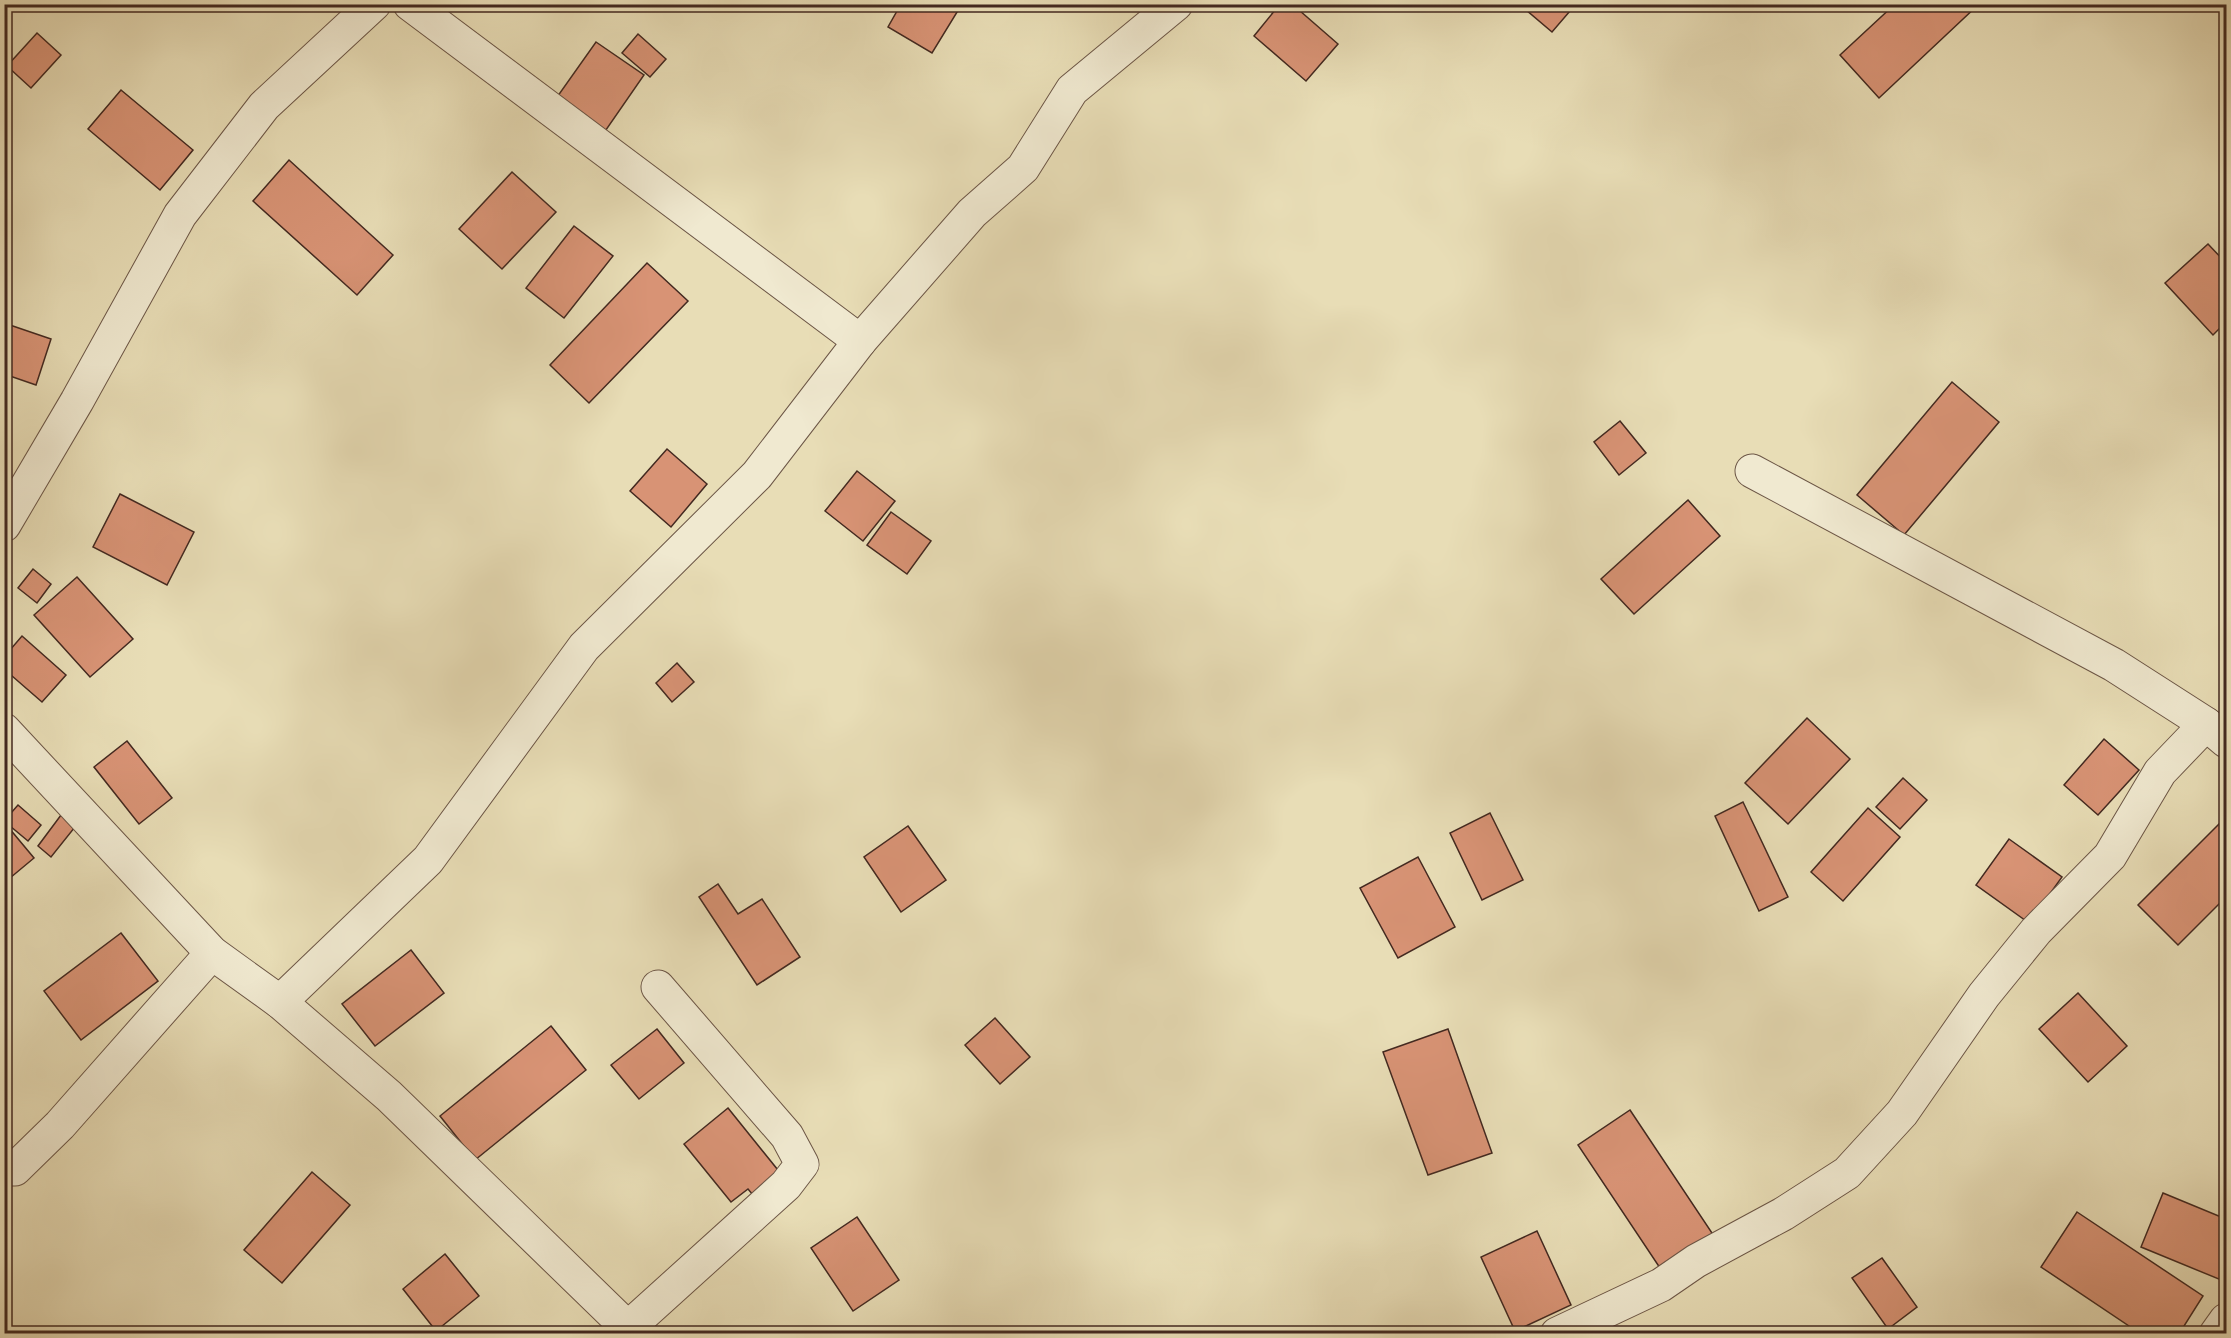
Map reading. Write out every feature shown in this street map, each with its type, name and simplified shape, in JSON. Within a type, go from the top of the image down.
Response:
[{"type":"street","points":[[4,525],[77,401],[180,214],[264,106],[374,4]]},
{"type":"street","points":[[410,4],[860,341]]},
{"type":"street","points":[[280,1002],[428,860],[584,647],[758,475],[860,341],[972,213],[1023,168],[1072,90],[1176,4]]},
{"type":"street","points":[[1557,1334],[1661,1285],[1695,1261],[1783,1214],[1847,1173],[1902,1113],[1983,995],[2036,930],[2110,856],[2160,772],[2216,732],[2114,665],[1752,471]]},
{"type":"street","points":[[4,730],[212,953],[280,1002],[389,1096],[632,1330],[786,1185],[802,1164],[788,1136],[658,987]]},
{"type":"street","points":[[8,1175],[60,1125],[212,953]]},
{"type":"street","points":[[2216,1334],[2226,1320]]},
{"type":"building","points":[[901,4],[962,4],[932,53],[888,27]]},
{"type":"building","points":[[1280,4],[1292,4],[1338,44],[1306,81],[1254,36]]},
{"type":"building","points":[[1519,4],[1576,4],[1552,32]]},
{"type":"building","points":[[1895,4],[1979,4],[1879,98],[1840,55]]},
{"type":"building","points":[[37,33],[61,55],[31,88],[7,66]]},
{"type":"building","points":[[638,34],[666,59],[650,77],[622,53]]},
{"type":"building","points":[[596,42],[644,75],[599,140],[550,107]]},
{"type":"building","points":[[121,90],[193,150],[160,190],[88,129]]},
{"type":"building","points":[[289,160],[393,255],[357,295],[253,201]]},
{"type":"building","points":[[512,172],[556,212],[502,269],[459,229]]},
{"type":"building","points":[[574,226],[613,256],[564,318],[526,288]]},
{"type":"building","points":[[2208,244],[2226,263],[2226,322],[2213,335],[2165,283]]},
{"type":"building","points":[[647,263],[688,301],[589,403],[550,365]]},
{"type":"building","points":[[4,323],[51,339],[36,385],[4,374]]},
{"type":"building","points":[[1952,382],[1999,422],[1904,535],[1857,495]]},
{"type":"building","points":[[1620,421],[1646,453],[1619,475],[1594,442]]},
{"type":"building","points":[[667,449],[707,484],[671,527],[630,491]]},
{"type":"building","points":[[857,471],[895,501],[863,541],[825,511]]},
{"type":"building","points":[[120,494],[194,532],[167,585],[93,547]]},
{"type":"building","points":[[1688,500],[1720,536],[1634,614],[1601,579]]},
{"type":"building","points":[[891,512],[931,541],[907,574],[867,545]]},
{"type":"building","points":[[33,569],[51,584],[37,603],[18,588]]},
{"type":"building","points":[[77,577],[133,639],[90,677],[34,615]]},
{"type":"building","points":[[22,636],[66,675],[42,702],[4,669],[4,657]]},
{"type":"building","points":[[677,663],[694,682],[672,702],[656,683]]},
{"type":"building","points":[[1807,718],[1850,759],[1788,824],[1745,783]]},
{"type":"building","points":[[2104,739],[2139,770],[2098,815],[2064,785]]},
{"type":"building","points":[[127,741],[172,798],[139,824],[94,767]]},
{"type":"building","points":[[1903,778],[1927,800],[1900,829],[1876,807]]},
{"type":"building","points":[[1743,802],[1788,897],[1759,911],[1715,816]]},
{"type":"building","points":[[18,805],[41,825],[28,841],[4,821]]},
{"type":"building","points":[[1868,808],[1900,837],[1843,901],[1811,872]]},
{"type":"building","points":[[64,811],[79,822],[51,857],[38,846]]},
{"type":"building","points":[[1490,813],[1523,880],[1482,900],[1450,833]]},
{"type":"building","points":[[2226,817],[2226,897],[2178,945],[2138,905]]},
{"type":"building","points":[[4,822],[34,858],[4,883]]},
{"type":"building","points":[[908,826],[946,880],[901,912],[864,857]]},
{"type":"building","points":[[2009,839],[2062,877],[2029,923],[1976,885]]},
{"type":"building","points":[[1418,857],[1455,927],[1398,958],[1360,888]]},
{"type":"building","points":[[718,884],[738,914],[762,899],[800,957],[757,985],[699,897]]},
{"type":"building","points":[[121,933],[158,981],[81,1040],[44,991]]},
{"type":"building","points":[[411,950],[444,993],[375,1046],[342,1004]]},
{"type":"building","points":[[2078,993],[2127,1046],[2088,1082],[2039,1029]]},
{"type":"building","points":[[995,1018],[1030,1057],[1000,1084],[965,1045]]},
{"type":"building","points":[[551,1026],[586,1070],[475,1160],[440,1116]]},
{"type":"building","points":[[657,1029],[684,1063],[639,1099],[611,1065]]},
{"type":"building","points":[[1448,1029],[1492,1153],[1428,1175],[1383,1052]]},
{"type":"building","points":[[728,1108],[786,1180],[759,1202],[748,1189],[731,1202],[684,1144]]},
{"type":"building","points":[[1630,1110],[1714,1236],[1662,1271],[1578,1145]]},
{"type":"building","points":[[312,1172],[350,1205],[282,1283],[244,1250]]},
{"type":"building","points":[[2163,1193],[2226,1219],[2226,1282],[2141,1247]]},
{"type":"building","points":[[2077,1212],[2203,1296],[2179,1334],[2141,1334],[2041,1267]]},
{"type":"building","points":[[857,1217],[899,1280],[853,1311],[811,1248]]},
{"type":"building","points":[[1537,1231],[1571,1305],[1515,1331],[1481,1257]]},
{"type":"building","points":[[445,1254],[479,1296],[436,1331],[403,1289]]},
{"type":"building","points":[[1882,1258],[1917,1307],[1888,1329],[1852,1278]]}]
